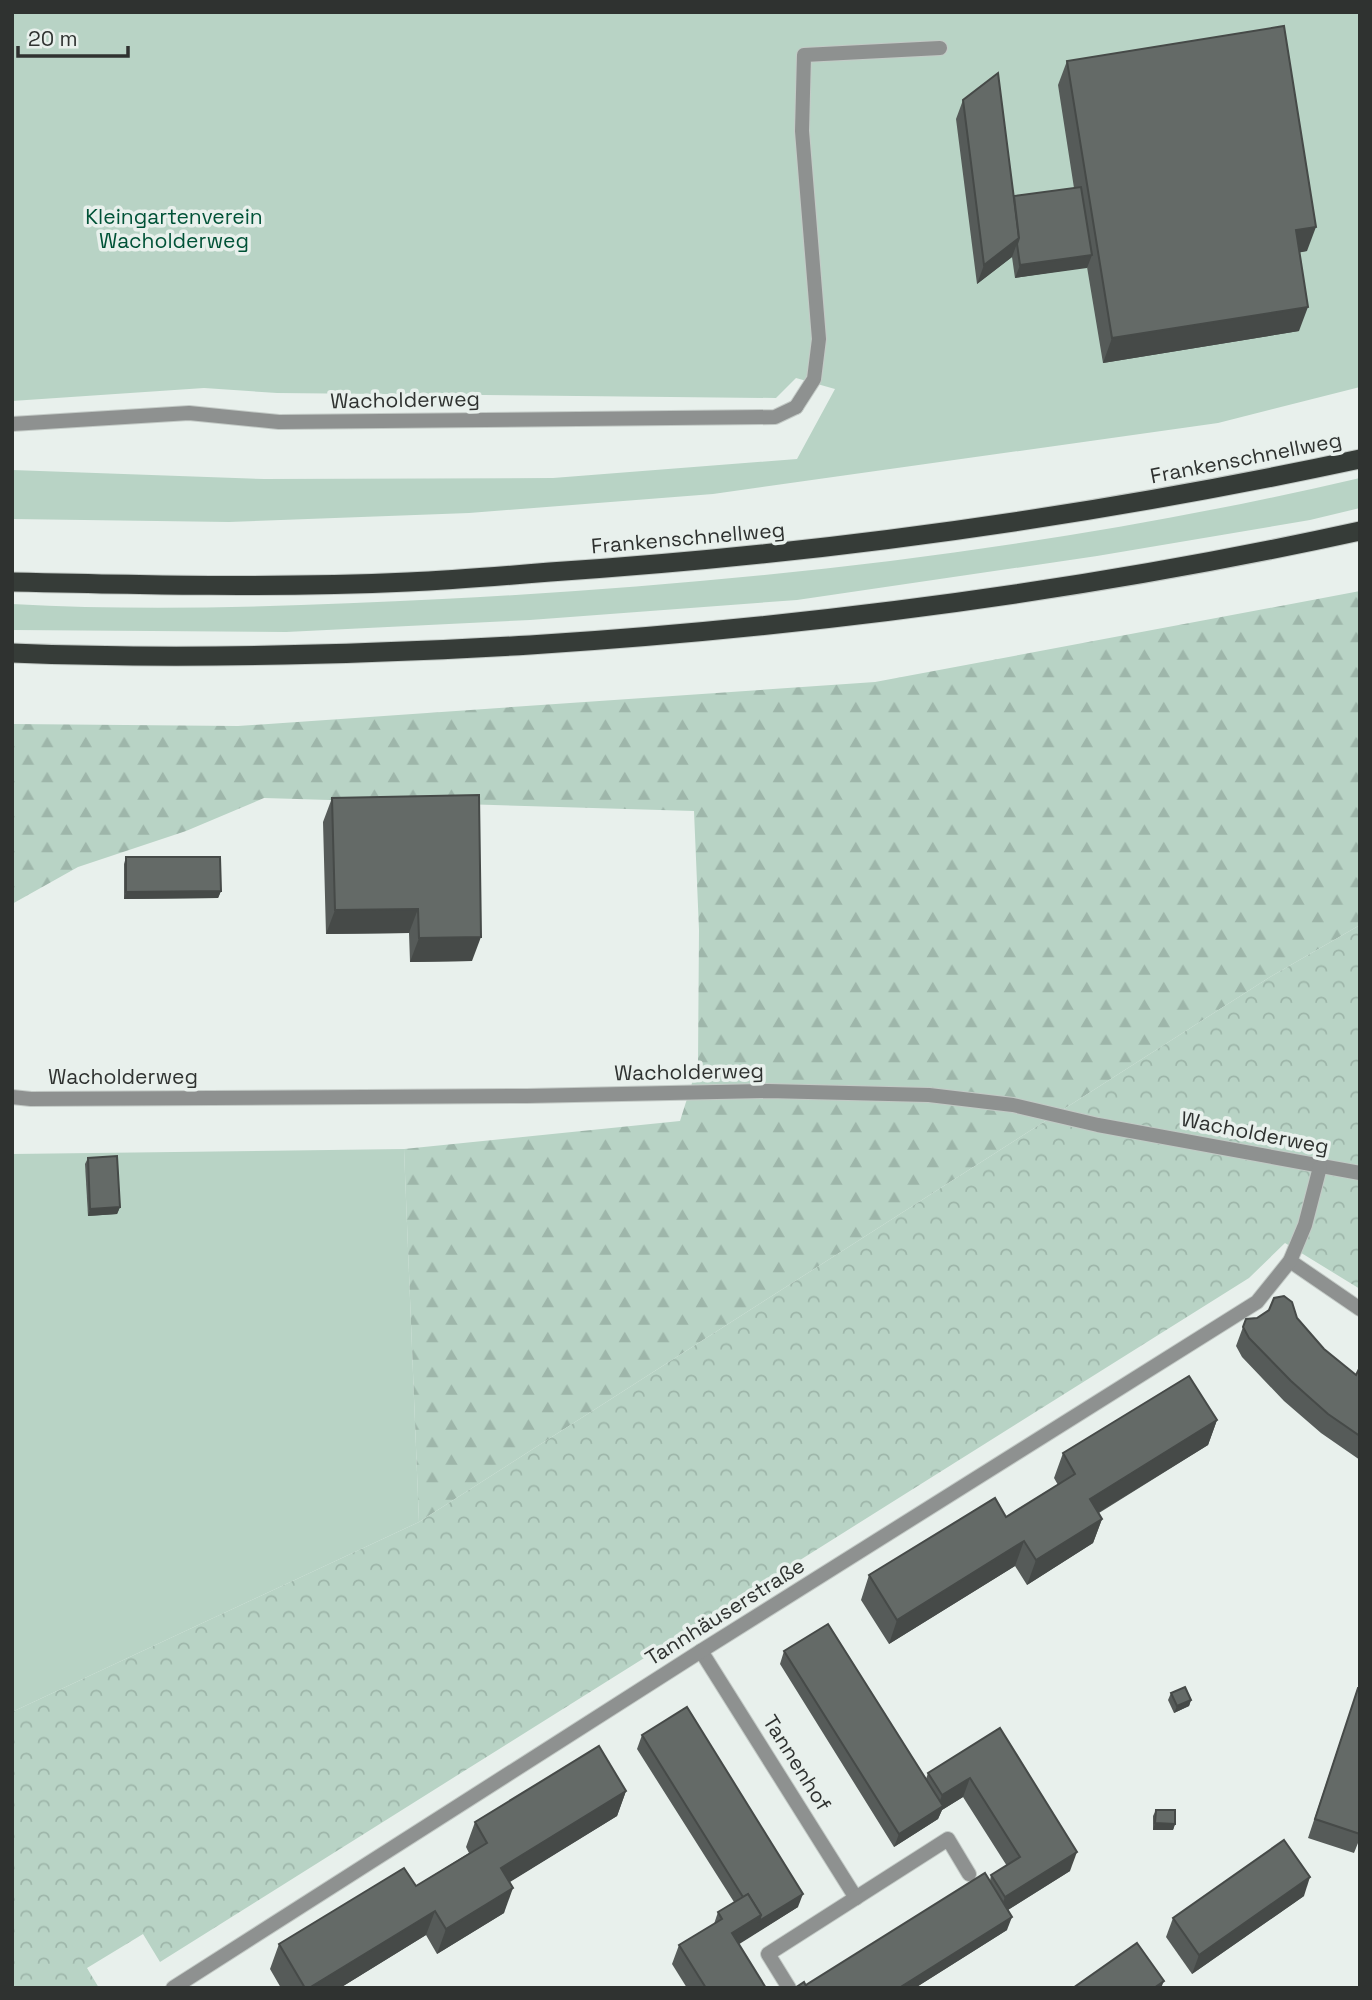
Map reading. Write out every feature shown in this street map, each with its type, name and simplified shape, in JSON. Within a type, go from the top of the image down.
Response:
[{"type":"highway","name":"Frankenschnellweg","points":[[12,582],[164,585],[409,582],[729,559],[868,544],[1055,517],[1236,485],[1360,459]]},
{"type":"highway","points":[[12,653],[311,655],[432,651],[653,637],[827,620],[974,600],[1146,573],[1360,531]]},
{"type":"street","name":"Wacholderweg","points":[[12,424],[189,413],[279,422],[775,417],[796,407],[814,379],[820,339],[802,131],[804,55],[940,48]]},
{"type":"street","name":"Wacholderweg","points":[[12,1097],[513,1096],[768,1091],[929,1094],[1013,1105],[1098,1125],[1360,1173]]},
{"type":"street","name":"Tannhäuserstraße","points":[[173,1988],[701,1651],[1257,1302],[1290,1261],[1306,1225],[1320,1167]]},
{"type":"street","points":[[1290,1261],[1360,1309]]},
{"type":"street","name":"Tannenhof","points":[[701,1651],[856,1898]]},
{"type":"street","points":[[789,1988],[768,1954],[948,1839],[969,1874]]},
{"type":"green space","name":"Kleingartenverein Wacholderweg","points":[[12,12],[1360,12],[1360,387],[1218,423],[713,494],[469,513],[229,522],[12,519],[12,470],[264,479],[553,478],[797,459],[835,389],[796,378],[776,398],[277,393],[204,388],[12,401]]},
{"type":"green space","points":[[1360,478],[1360,508],[1310,520],[1097,556],[797,600],[530,620],[286,632],[12,630],[12,604],[173,608],[335,604],[558,592],[788,573],[1018,543],[1133,524]]},
{"type":"green space","points":[[1360,591],[1360,925],[1270,977],[419,1522],[404,1149],[680,1121],[698,1064],[699,930],[694,811],[264,798],[186,831],[78,867],[12,904],[12,724],[238,726],[875,682]]},
{"type":"green space","points":[[1360,925],[1360,1289],[1285,1243],[1249,1278],[160,1962],[143,1934],[87,1968],[99,1988],[12,1988],[12,1712],[419,1522],[1270,977]]},
{"type":"green space","points":[[404,1149],[419,1522],[12,1712],[12,1154]]},
{"type":"building","points":[[1284,26],[1316,227],[1296,230],[1308,307],[1112,338],[1067,61]]},
{"type":"building","points":[[998,73],[1019,238],[984,265],[963,100]]},
{"type":"building","points":[[1081,187],[1092,255],[1020,265],[1014,196]]},
{"type":"building","points":[[479,795],[481,937],[419,938],[418,909],[335,910],[332,798]]},
{"type":"building","points":[[126,857],[220,857],[221,891],[126,892]]},
{"type":"building","points":[[117,1156],[120,1207],[90,1209],[88,1158]]},
{"type":"building","points":[[1284,1296],[1292,1302],[1297,1318],[1324,1349],[1356,1375],[1360,1370],[1360,1436],[1328,1414],[1291,1381],[1249,1338],[1243,1327],[1246,1319],[1257,1318],[1269,1310],[1274,1298]]},
{"type":"building","points":[[1189,1376],[1217,1420],[1090,1499],[1102,1519],[1036,1560],[1024,1541],[897,1620],[869,1575],[995,1498],[1006,1517],[1075,1474],[1063,1453]]},
{"type":"building","points":[[828,1624],[943,1806],[899,1834],[784,1651]]},
{"type":"building","points":[[1185,1687],[1191,1700],[1177,1706],[1171,1693]]},
{"type":"building","points":[[1360,1688],[1360,1834],[1315,1819]]},
{"type":"building","points":[[687,1707],[803,1894],[759,1921],[761,1915],[748,1894],[743,1897],[642,1735]]},
{"type":"building","points":[[1000,1728],[1077,1852],[1005,1897],[991,1875],[1020,1857],[970,1778],[942,1795],[928,1773]]},
{"type":"building","points":[[599,1746],[626,1791],[501,1868],[513,1888],[446,1929],[435,1911],[305,1988],[279,1944],[404,1868],[416,1886],[487,1843],[475,1822]]},
{"type":"building","points":[[1156,1810],[1175,1810],[1175,1824],[1155,1823]]},
{"type":"building","points":[[1284,1840],[1310,1877],[1199,1955],[1173,1918]]},
{"type":"building","points":[[985,1873],[1012,1917],[899,1988],[807,1988],[806,1985]]},
{"type":"building","points":[[748,1894],[761,1915],[732,1933],[766,1988],[706,1988],[679,1945],[722,1919],[718,1912]]},
{"type":"building","points":[[1137,1943],[1164,1981],[1154,1988],[1073,1988]]},
{"type":"building","points":[[804,1982],[807,1988],[795,1988]]}]
